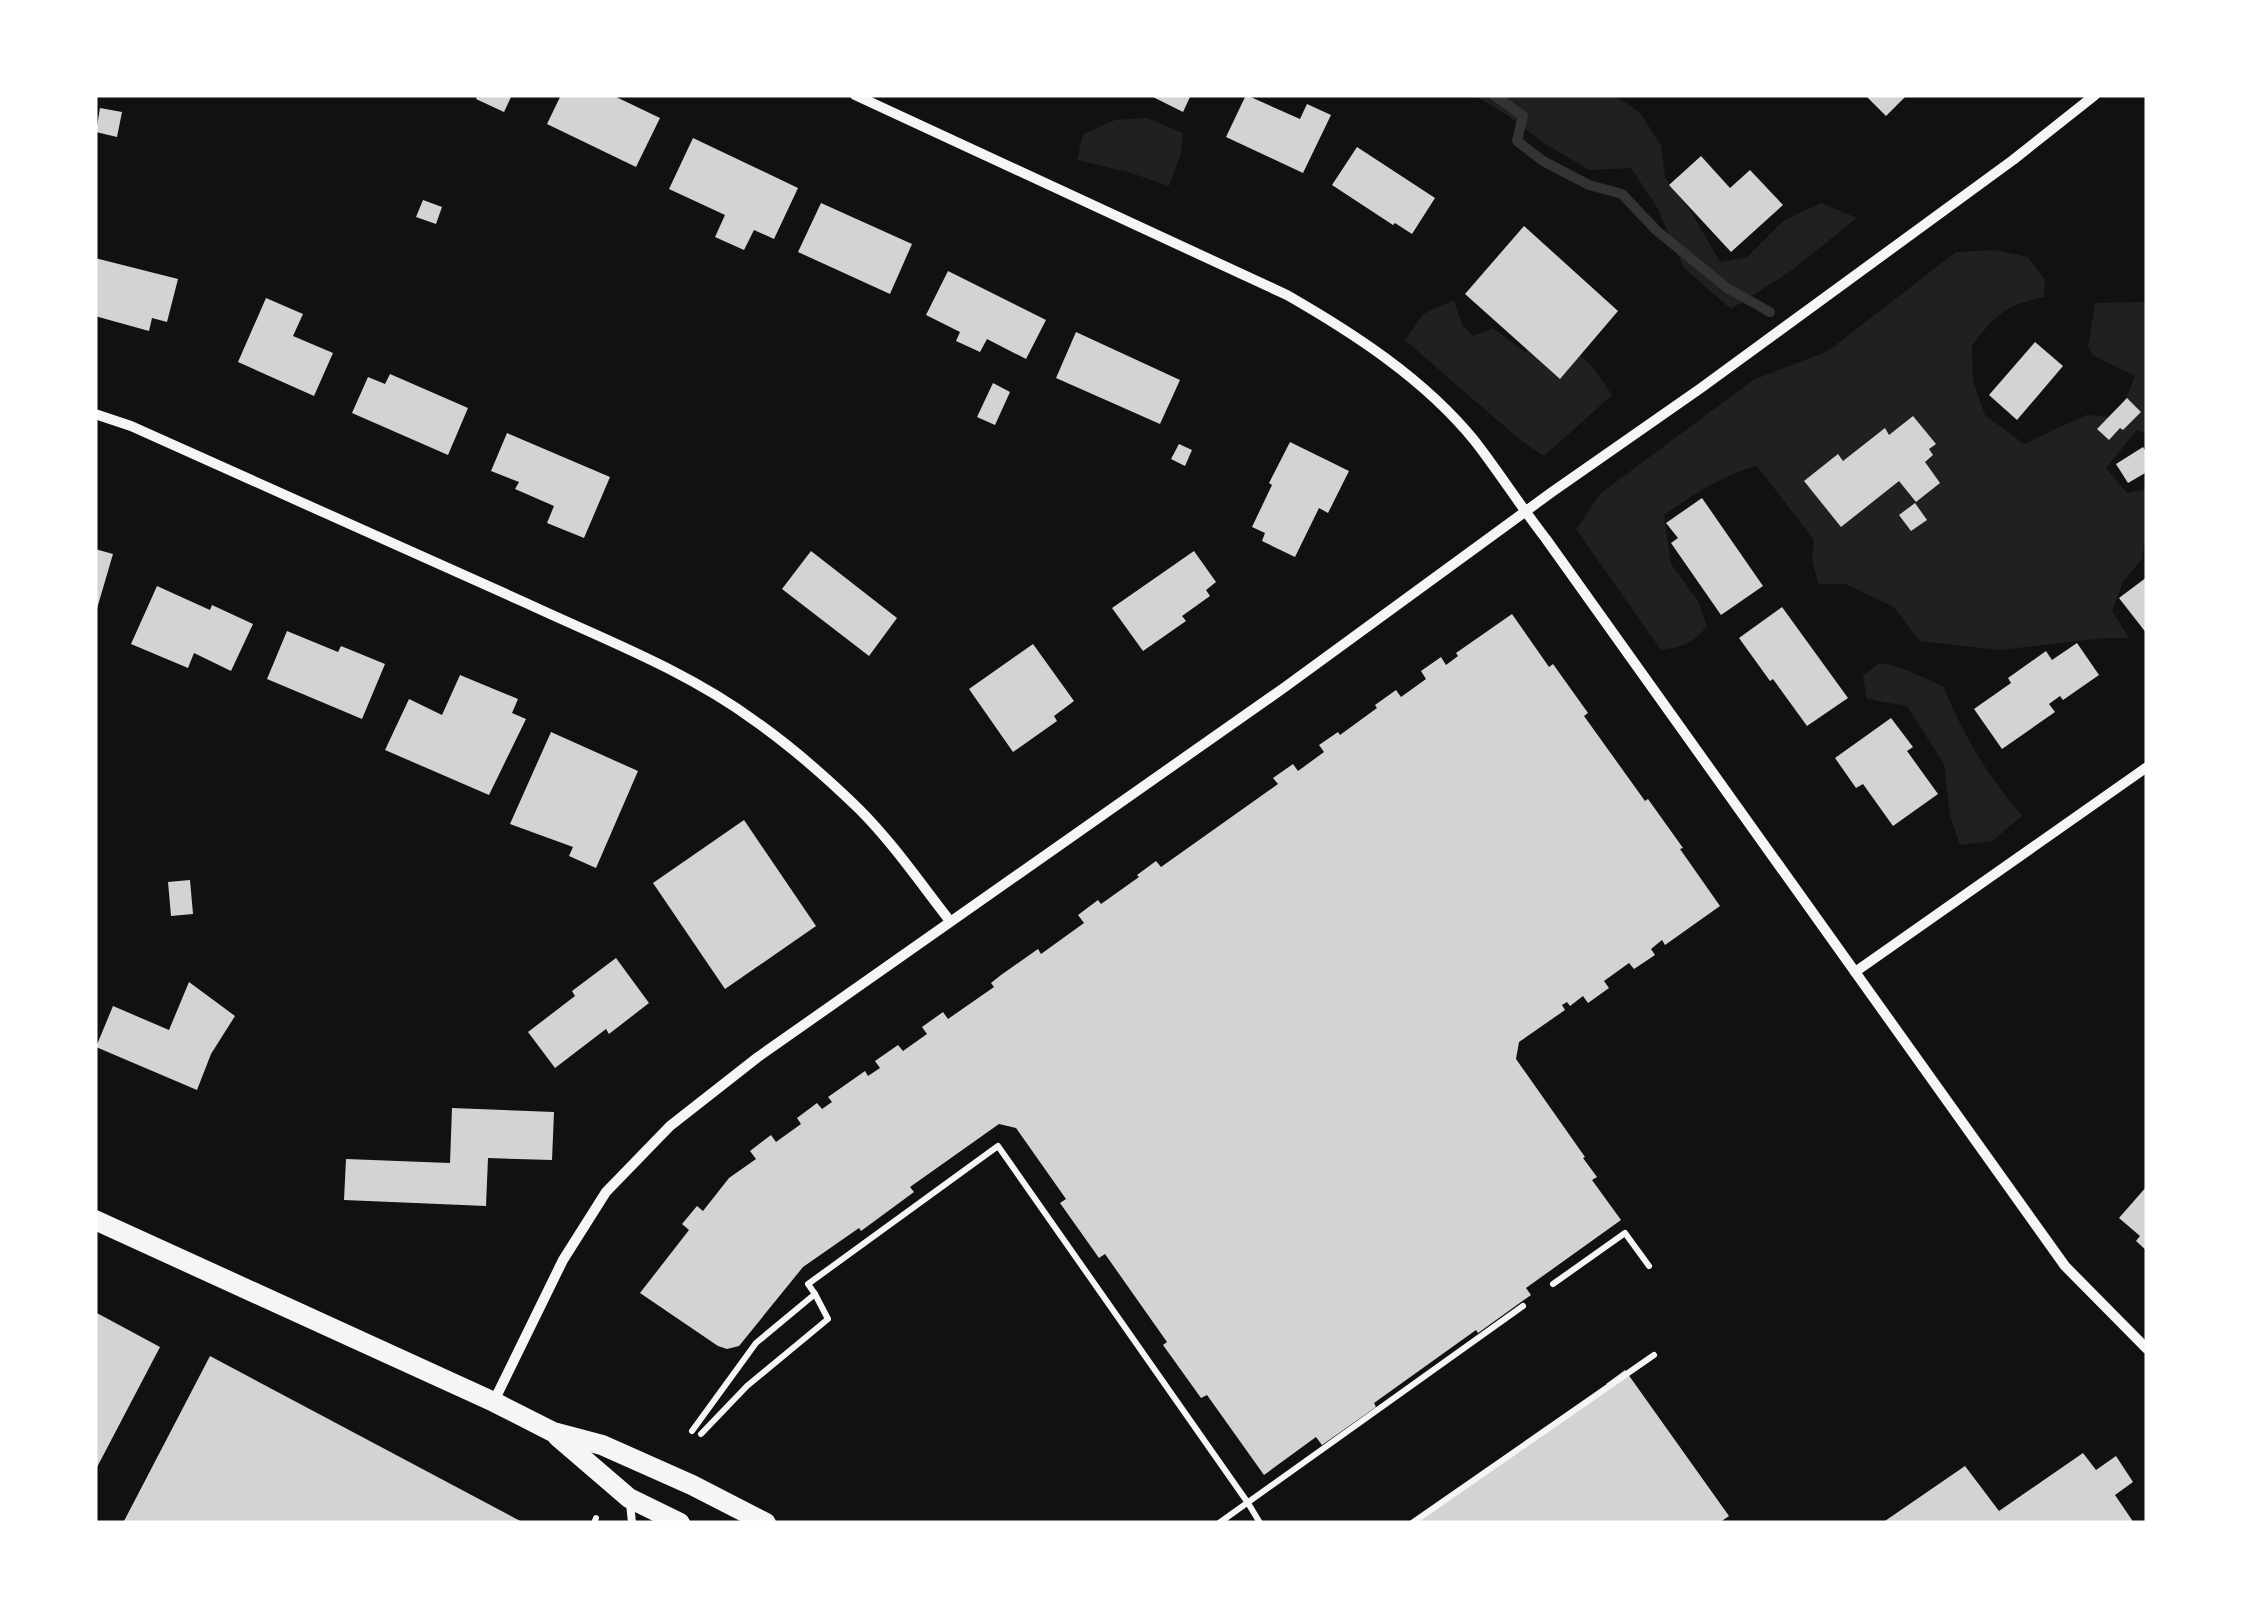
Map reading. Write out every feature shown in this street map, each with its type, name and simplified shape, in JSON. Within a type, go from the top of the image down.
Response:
[{"type":"main road","points":[[95,1220],[553,1432],[602,1445],[702,1489],[766,1523]]},
{"type":"main road","points":[[553,1432],[629,1498],[680,1523]]},
{"type":"street","points":[[855,95],[1288,295],[1344,327],[1436,400],[1473,440],[2065,1266],[2147,1348]]},
{"type":"street","points":[[494,1402],[563,1260],[606,1192],[670,1126],[758,1058],[1701,388],[2095,95]]},
{"type":"street","points":[[95,414],[131,426],[451,568],[644,656],[698,686],[789,746],[848,800],[899,854],[950,921]]},
{"type":"street","points":[[1855,972],[2147,767]]},
{"type":"lane","points":[[629,1498],[632,1523]]},
{"type":"path","points":[[815,1294],[756,1343],[697,1433],[828,1320],[815,1294],[808,1284],[998,1146],[1260,1523]]},
{"type":"path","points":[[1553,1284],[1624,1233],[1649,1266]]},
{"type":"path","points":[[1219,1523],[1523,1306]]},
{"type":"path","points":[[1412,1523],[1654,1355]]},
{"type":"shaded area","points":[[1474,95],[1614,95],[1640,113],[1661,145],[1665,177],[1692,213],[1720,262],[1747,257],[1783,221],[1821,203],[1857,218],[1788,273],[1731,309],[1684,268],[1657,207],[1631,168],[1589,170]]},
{"type":"shaded area","points":[[1147,118],[1183,133],[1181,153],[1169,186],[1077,160],[1083,134],[1115,120]]},
{"type":"shaded area","points":[[1994,250],[2028,257],[2045,280],[2044,297],[2003,312],[1972,345],[1973,381],[1985,415],[2024,444],[2086,415],[2113,417],[2135,376],[2092,355],[2088,346],[2095,303],[2147,302],[2147,435],[2137,430],[2106,468],[2127,493],[2147,489],[2147,543],[2142,559],[2123,582],[2112,611],[2129,638],[2000,650],[1919,641],[1894,607],[1845,584],[1818,584],[1812,558],[1814,540],[1757,466],[1720,480],[1664,515],[1671,564],[1698,601],[1707,626],[1687,643],[1661,650],[1576,529],[1601,493],[1753,380],[1828,351],[1956,252]]},
{"type":"shaded area","points":[[1454,300],[1462,325],[1473,336],[1493,328],[1525,352],[1564,341],[1592,366],[1612,395],[1544,456],[1405,340],[1423,314]]},
{"type":"shaded area","points":[[1879,663],[1943,686],[1977,754],[2022,816],[1992,841],[1960,845],[1950,815],[1944,764],[1907,706],[1867,699],[1863,676]]},
{"type":"building","points":[[478,95],[512,95],[504,112],[476,99]]},
{"type":"building","points":[[561,95],[612,95],[660,118],[636,167],[547,124]]},
{"type":"building","points":[[1149,95],[1191,95],[1183,112]]},
{"type":"building","points":[[1246,95],[1300,119],[1307,104],[1331,115],[1303,173],[1226,137]]},
{"type":"building","points":[[1865,95],[1907,95],[1886,116]]},
{"type":"building","points":[[100,108],[122,112],[117,137],[96,132]]},
{"type":"building","points":[[693,138],[798,188],[774,239],[754,230],[744,250],[715,237],[725,215],[669,189]]},
{"type":"building","points":[[1357,147],[1435,198],[1412,234],[1332,185]]},
{"type":"building","points":[[1701,156],[1730,188],[1750,170],[1783,205],[1731,252],[1669,185]]},
{"type":"building","points":[[423,200],[442,207],[436,224],[416,217]]},
{"type":"building","points":[[821,203],[912,244],[890,294],[798,252]]},
{"type":"building","points":[[1524,226],[1618,311],[1560,379],[1465,294]]},
{"type":"building","points":[[95,258],[178,279],[167,322],[152,318],[149,331],[95,316]]},
{"type":"building","points":[[948,271],[1046,320],[1026,359],[987,339],[980,352],[956,341],[960,332],[926,315]]},
{"type":"building","points":[[266,298],[303,314],[293,336],[333,353],[314,396],[238,362]]},
{"type":"building","points":[[1076,332],[1180,380],[1160,424],[1056,378]]},
{"type":"building","points":[[2035,342],[2063,366],[2017,420],[1989,395]]},
{"type":"building","points":[[390,374],[468,408],[448,455],[352,413],[368,377],[385,384]]},
{"type":"building","points":[[993,383],[1010,392],[995,425],[977,417]]},
{"type":"building","points":[[2127,398],[2141,412],[2109,440],[2097,429]]},
{"type":"building","points":[[1913,416],[1936,444],[1929,449],[1933,455],[1925,462],[1940,483],[1916,502],[1899,481],[1841,527],[1804,481],[1838,454],[1843,461],[1885,428],[1889,435]]},
{"type":"building","points":[[507,433],[610,477],[584,538],[547,523],[554,506],[515,489],[519,482],[491,471]]},
{"type":"building","points":[[1290,442],[1349,471],[1328,513],[1319,508],[1295,557],[1262,541],[1265,533],[1252,527]]},
{"type":"building","points":[[1179,444],[1192,450],[1185,466],[1171,459]]},
{"type":"building","points":[[2143,447],[2147,453],[2147,472],[2128,483],[2116,464]]},
{"type":"building","points":[[1702,498],[1763,586],[1721,615],[1671,543],[1678,538],[1666,523]]},
{"type":"building","points":[[1915,503],[1927,520],[1911,531],[1899,515]]},
{"type":"building","points":[[95,549],[113,554],[96,612],[95,612]]},
{"type":"building","points":[[811,551],[897,618],[869,656],[782,589]]},
{"type":"building","points":[[1194,551],[1216,582],[1206,590],[1210,596],[1182,616],[1186,621],[1143,651],[1112,608]]},
{"type":"building","points":[[2147,577],[2147,634],[2119,598]]},
{"type":"building","points":[[157,586],[253,624],[231,671],[194,653],[188,668],[131,644]]},
{"type":"building","points":[[1782,607],[1848,698],[1807,726],[1739,638]]},
{"type":"building","points":[[1512,614],[1588,713],[1584,716],[1645,801],[1648,799],[1720,906],[1665,945],[1662,940],[1651,949],[1655,955],[1634,969],[1629,963],[1604,981],[1609,988],[1588,1003],[1583,996],[1570,1006],[1567,1002],[1562,1005],[1565,1010],[1519,1042],[1516,1059],[1585,1157],[1597,1177],[1592,1180],[1621,1220],[1526,1288],[1531,1295],[1374,1403],[1376,1407],[1322,1445],[1316,1437],[1264,1475],[1207,1395],[1201,1398],[1105,1254],[1099,1258],[1060,1203],[1066,1199],[1016,1128],[999,1124],[910,1187],[914,1192],[861,1231],[859,1228],[803,1267],[739,1346],[718,1346],[640,1293],[689,1230],[682,1224],[697,1206],[703,1211],[729,1178],[756,1159],[750,1151],[771,1135],[776,1142],[801,1124],[797,1118],[817,1103],[822,1109],[832,1102],[828,1097],[865,1071],[868,1076],[880,1068],[875,1061],[898,1045],[903,1051],[927,1034],[922,1027],[943,1012],[948,1019],[994,987],[991,983],[1001,975],[1038,949],[1041,954],[1084,923],[1078,915],[1098,900],[1101,904],[1156,861],[1161,867],[1278,784],[1273,778],[1293,764],[1298,771],[1324,752],[1319,745],[1338,732],[1340,735],[1396,690],[1401,697],[1426,679],[1421,671],[1441,657],[1446,665],[1458,656],[1456,653]]},
{"type":"building","points":[[287,631],[338,652],[341,646],[385,664],[362,719],[267,679]]},
{"type":"building","points":[[2077,643],[2099,675],[2063,700],[2060,696],[2049,704],[2055,712],[2002,749],[1974,709],[2046,651],[2052,660]]},
{"type":"building","points":[[1033,644],[1074,701],[1054,716],[1057,721],[1013,752],[969,689]]},
{"type":"building","points":[[460,675],[518,699],[512,713],[526,719],[489,795],[385,750],[409,699],[442,715]]},
{"type":"building","points":[[1891,718],[1913,747],[1907,751],[1938,794],[1893,826],[1863,784],[1856,788],[1835,758]]},
{"type":"building","points":[[551,732],[638,771],[596,868],[569,856],[573,847],[510,824]]},
{"type":"building","points":[[744,820],[816,926],[725,989],[653,883]]},
{"type":"building","points":[[190,880],[193,914],[171,916],[168,882]]},
{"type":"building","points":[[616,958],[649,1003],[609,1034],[606,1029],[555,1068],[528,1032],[575,996],[572,991]]},
{"type":"building","points":[[189,982],[235,1016],[211,1054],[197,1090],[96,1047],[113,1006],[169,1030]]},
{"type":"building","points":[[452,1108],[554,1112],[552,1160],[488,1158],[486,1206],[344,1200],[346,1159],[450,1163]]},
{"type":"building","points":[[2147,1186],[2147,1251],[2136,1241],[2140,1236],[2119,1218]]},
{"type":"building","points":[[95,1312],[160,1347],[95,1471]]},
{"type":"building","points":[[210,1356],[524,1523],[123,1523]]},
{"type":"building","points":[[1625,1370],[1729,1516],[1719,1523],[1416,1523],[1608,1387],[1606,1384]]},
{"type":"building","points":[[2083,1453],[2096,1470],[2116,1456],[2133,1482],[2115,1495],[2134,1523],[1882,1523],[1965,1466],[1999,1511]]},
{"type":"waterway","points":[[1494,95],[1523,116],[1517,141],[1543,161],[1589,185],[1622,194],[1656,230],[1727,288],[1770,312]]}]
